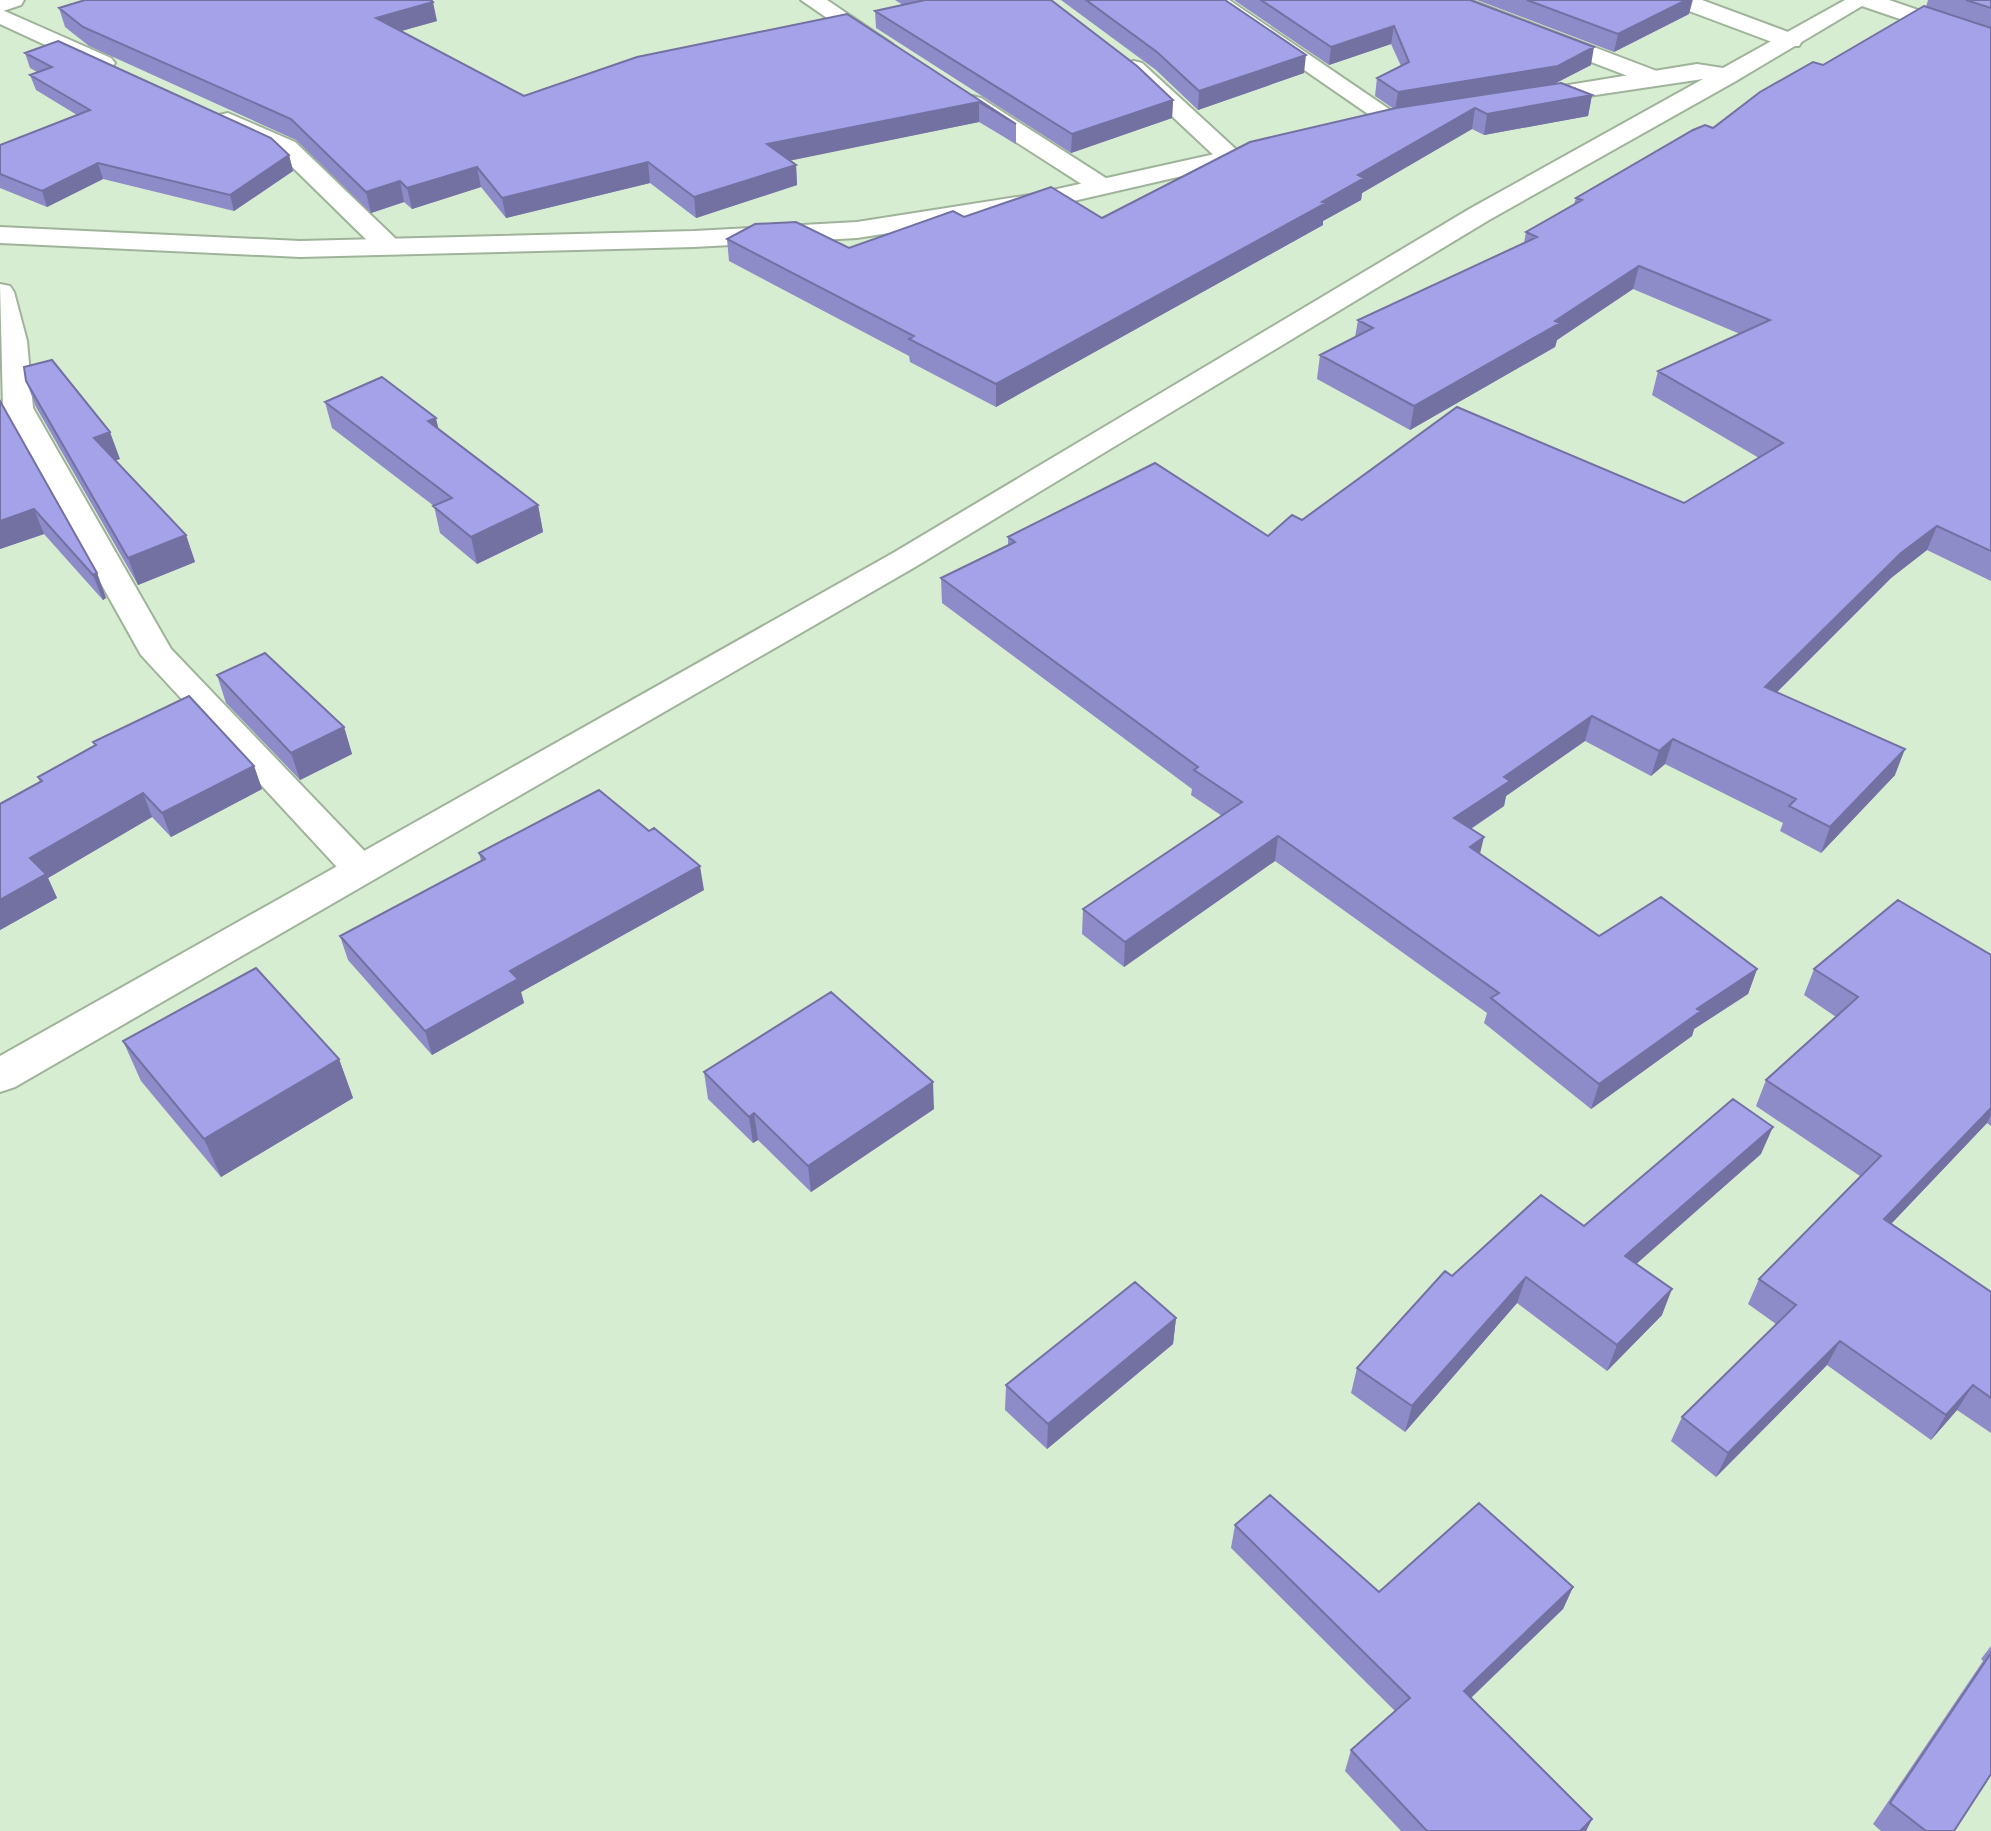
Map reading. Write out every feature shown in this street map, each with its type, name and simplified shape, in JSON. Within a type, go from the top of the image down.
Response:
[{"type":"main road","points":[[0,5],[13,0]]},
{"type":"main road","points":[[812,0],[905,60]]},
{"type":"main road","points":[[1214,0],[1394,120]]},
{"type":"main road","points":[[1450,0],[1654,78]]},
{"type":"main road","points":[[1681,0],[1790,41]]},
{"type":"main road","points":[[0,1076],[904,560],[1480,214],[1861,0]]},
{"type":"main road","points":[[1867,0],[1991,43]]},
{"type":"main road","points":[[0,16],[125,73]]},
{"type":"main road","points":[[1115,54],[1146,78],[1231,158]]},
{"type":"main road","points":[[1503,102],[1697,71],[1729,76]]},
{"type":"main road","points":[[952,90],[1103,187]]},
{"type":"main road","points":[[212,113],[286,147],[389,247]]},
{"type":"main road","points":[[1366,127],[1421,116]]},
{"type":"main road","points":[[0,235],[300,249],[694,239],[857,230],[1030,203],[1285,145]]},
{"type":"main road","points":[[0,292],[13,341],[18,408],[158,655],[361,870]]},
{"type":"building","points":[[85,0],[431,0],[433,2],[376,18],[524,96],[637,57],[847,14],[1016,124],[979,102],[767,144],[796,165],[694,197],[648,162],[502,198],[477,167],[407,188],[400,181],[366,192],[291,119],[83,27],[59,8]]},
{"type":"building","points":[[925,0],[1051,0],[1137,66],[1173,100],[1072,134],[875,11]]},
{"type":"building","points":[[1086,0],[1225,0],[1306,55],[1199,91],[1157,52]]},
{"type":"building","points":[[1261,0],[1470,0],[1594,47],[1558,66],[1398,92],[1377,78],[1409,62],[1394,26],[1331,47]]},
{"type":"building","points":[[1527,0],[1686,0],[1618,34]]},
{"type":"building","points":[[1966,0],[1991,0],[1991,8]]},
{"type":"building","points":[[1924,6],[1991,28],[1991,551],[1937,526],[1901,553],[1765,687],[1905,749],[1830,827],[1789,806],[1796,799],[1673,739],[1659,751],[1592,716],[1504,777],[1510,781],[1454,818],[1484,837],[1470,847],[1599,936],[1661,897],[1757,969],[1697,1009],[1701,1011],[1599,1084],[1491,998],[1499,993],[1278,836],[1125,942],[1083,909],[1242,802],[1194,770],[1198,767],[941,578],[1015,542],[1008,537],[1155,463],[1268,536],[1292,515],[1302,520],[1457,407],[1684,503],[1783,443],[1658,371],[1770,320],[1639,266],[1555,321],[1560,323],[1414,406],[1320,355],[1373,328],[1358,320],[1537,237],[1526,232],[1582,200],[1576,198],[1693,130],[1705,125],[1713,128],[1760,92],[1813,62],[1823,65]]},
{"type":"building","points":[[58,41],[271,138],[289,155],[230,195],[98,163],[42,191],[0,174],[0,145],[90,110],[30,75],[52,67],[25,53]]},
{"type":"building","points":[[1561,83],[1592,95],[1487,114],[1475,108],[1358,175],[1364,178],[1322,202],[1326,203],[996,384],[909,339],[914,336],[727,239],[755,224],[796,222],[849,248],[953,211],[964,217],[1051,187],[1102,218],[1250,142],[1396,108]]},
{"type":"building","points":[[52,360],[110,432],[94,438],[186,535],[128,558],[26,381],[24,367]]},
{"type":"building","points":[[382,377],[436,418],[428,421],[538,505],[471,537],[433,506],[452,498],[325,402]]},
{"type":"building","points":[[0,401],[97,573],[93,575],[34,509],[0,521]]},
{"type":"building","points":[[265,653],[344,727],[291,753],[217,675]]},
{"type":"building","points":[[189,696],[254,766],[162,813],[143,793],[30,858],[46,874],[0,900],[0,804],[42,781],[38,777],[96,745],[93,742]]},
{"type":"building","points":[[599,790],[649,831],[654,828],[700,866],[510,971],[518,979],[425,1031],[340,936],[485,859],[479,853]]},
{"type":"building","points":[[1898,900],[1991,955],[1991,1108],[1884,1219],[1991,1292],[1991,1398],[1973,1385],[1946,1415],[1840,1341],[1728,1453],[1682,1417],[1796,1305],[1759,1279],[1881,1156],[1766,1080],[1858,997],[1814,969]]},
{"type":"building","points":[[256,968],[339,1059],[204,1139],[123,1041]]},
{"type":"building","points":[[831,992],[933,1082],[808,1166],[754,1113],[749,1117],[704,1072]]},
{"type":"building","points":[[1733,1099],[1773,1127],[1625,1256],[1672,1289],[1617,1345],[1526,1277],[1412,1406],[1357,1368],[1445,1271],[1452,1276],[1541,1195],[1584,1226]]},
{"type":"building","points":[[1135,1282],[1176,1318],[1048,1424],[1006,1385]]},
{"type":"building","points":[[1270,1495],[1379,1592],[1479,1503],[1573,1587],[1464,1691],[1592,1819],[1580,1831],[1427,1831],[1351,1750],[1410,1698],[1235,1525]]},
{"type":"building","points":[[1991,1653],[1991,1774],[1954,1831],[1926,1831],[1890,1803]]}]
